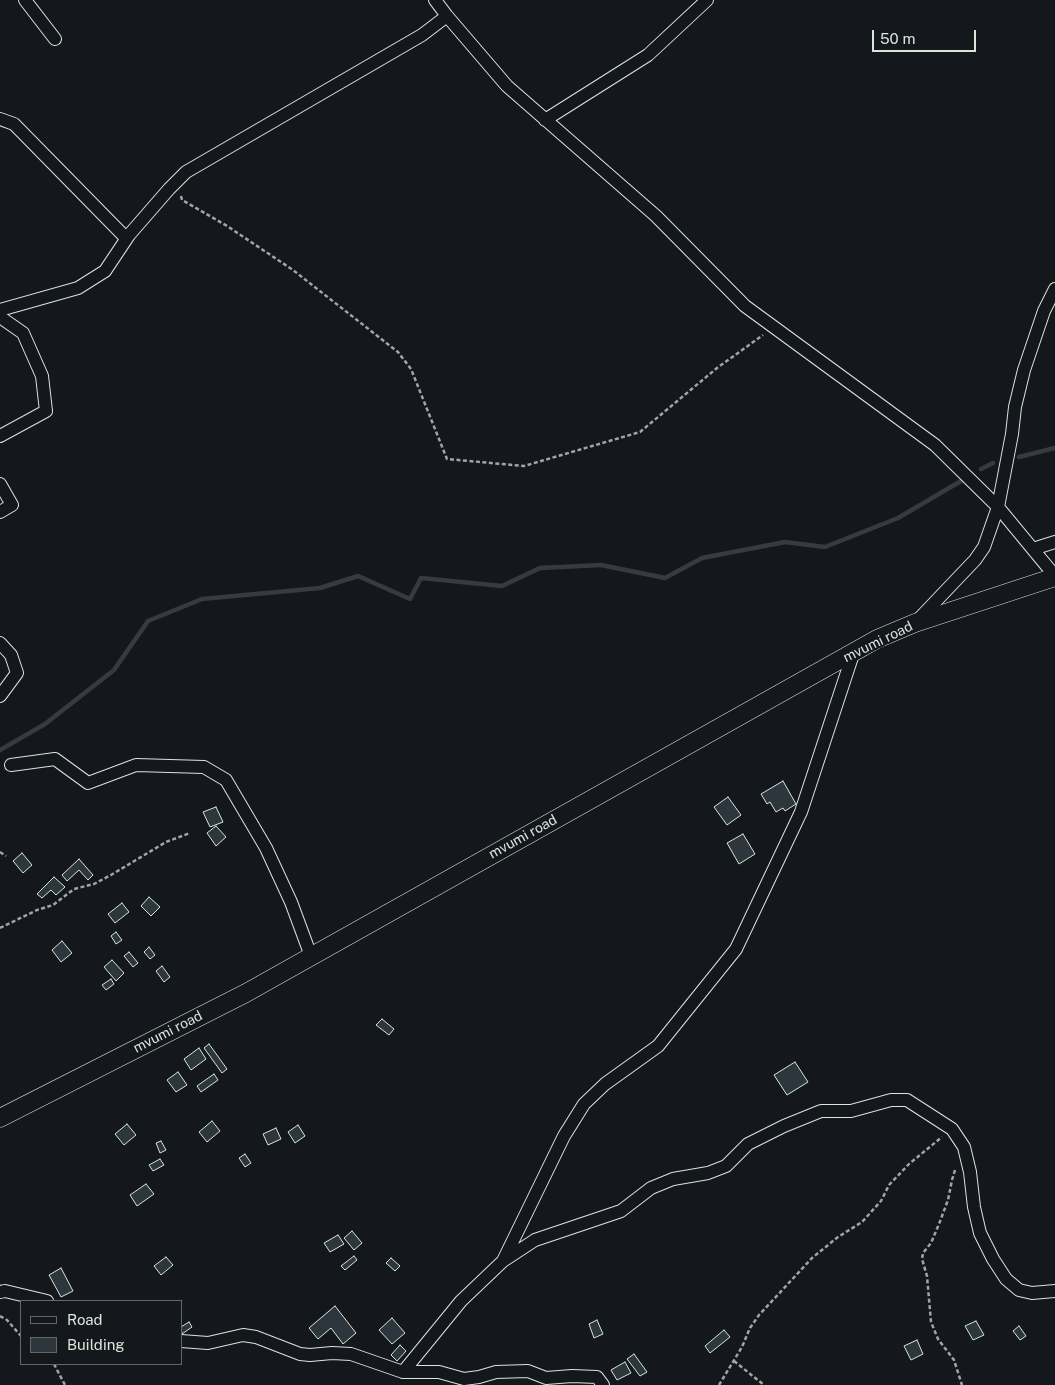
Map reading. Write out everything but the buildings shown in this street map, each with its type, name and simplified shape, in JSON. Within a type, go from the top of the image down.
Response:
[{"type":"street","points":[[25,0],[55,39]]},
{"type":"street","points":[[435,0],[507,86],[656,216],[745,306],[935,445],[998,507],[1055,576]]},
{"type":"street","points":[[546,120],[648,55],[707,0]]},
{"type":"street","points":[[0,310],[78,288],[105,271],[126,238],[186,172],[422,35],[447,16]]},
{"type":"street","points":[[0,119],[14,124],[126,238]]},
{"type":"street","points":[[915,623],[975,560],[984,547],[998,507],[1012,434],[1015,407],[1024,370],[1044,311],[1055,290]]},
{"type":"street","points":[[0,317],[23,333],[42,376],[46,411],[0,436]]},
{"type":"street","points":[[0,484],[12,505],[0,512]]},
{"type":"street","points":[[1033,549],[1055,542]]},
{"type":"street","name":"mvumi road","points":[[0,1118],[246,993],[877,639],[915,623],[1055,576]]},
{"type":"street","points":[[0,643],[11,655],[17,674],[0,696]]},
{"type":"street","points":[[502,1261],[564,1136],[584,1104],[605,1084],[658,1046],[736,949],[801,812],[854,651]]},
{"type":"street","points":[[11,765],[55,759],[88,784],[136,765],[204,767],[226,780],[266,848],[291,902],[311,956]]},
{"type":"street","points":[[403,1372],[461,1302],[502,1261],[535,1240],[621,1211],[651,1188],[673,1179],[708,1173],[726,1166],[748,1144],[784,1126],[821,1111],[851,1111],[891,1100],[907,1100],[952,1129],[964,1148],[980,1233],[1006,1279],[1019,1290],[1032,1293],[1055,1291]]},
{"type":"street","points":[[0,1292],[5,1291],[43,1300]]},
{"type":"street","points":[[182,1341],[208,1343],[243,1336],[256,1337],[300,1354],[310,1356],[332,1352],[351,1354],[403,1372],[439,1372],[464,1379],[496,1372],[528,1371],[546,1378],[597,1376],[603,1385]]},
{"type":"path","points":[[175,183],[182,200],[227,226],[293,270],[398,352],[411,369],[447,459],[524,466],[640,432],[717,368],[774,328]]},
{"type":"path","points":[[0,928],[37,910],[53,905],[74,889],[94,884],[166,842],[190,833]]},
{"type":"path","points":[[0,852],[6,856]]},
{"type":"path","points":[[719,1385],[759,1315],[812,1258],[838,1237],[862,1222],[880,1201],[889,1185],[909,1164],[952,1129]]},
{"type":"path","points":[[962,1385],[954,1360],[938,1339],[931,1322],[927,1276],[922,1259],[939,1224],[964,1148]]},
{"type":"path","points":[[0,1316],[7,1320],[20,1335]]},
{"type":"path","points":[[734,1360],[764,1385]]},
{"type":"path","points":[[54,1365],[64,1385]]},
{"type":"waterway","points":[[1019,457],[1055,448]]},
{"type":"waterway","points":[[981,469],[993,463]]},
{"type":"waterway","points":[[0,750],[45,724],[114,670],[148,621],[202,599],[320,588],[358,576],[410,599],[421,578],[502,586],[540,568],[601,565],[665,578],[702,558],[785,542],[825,547],[898,518],[961,481]]}]
